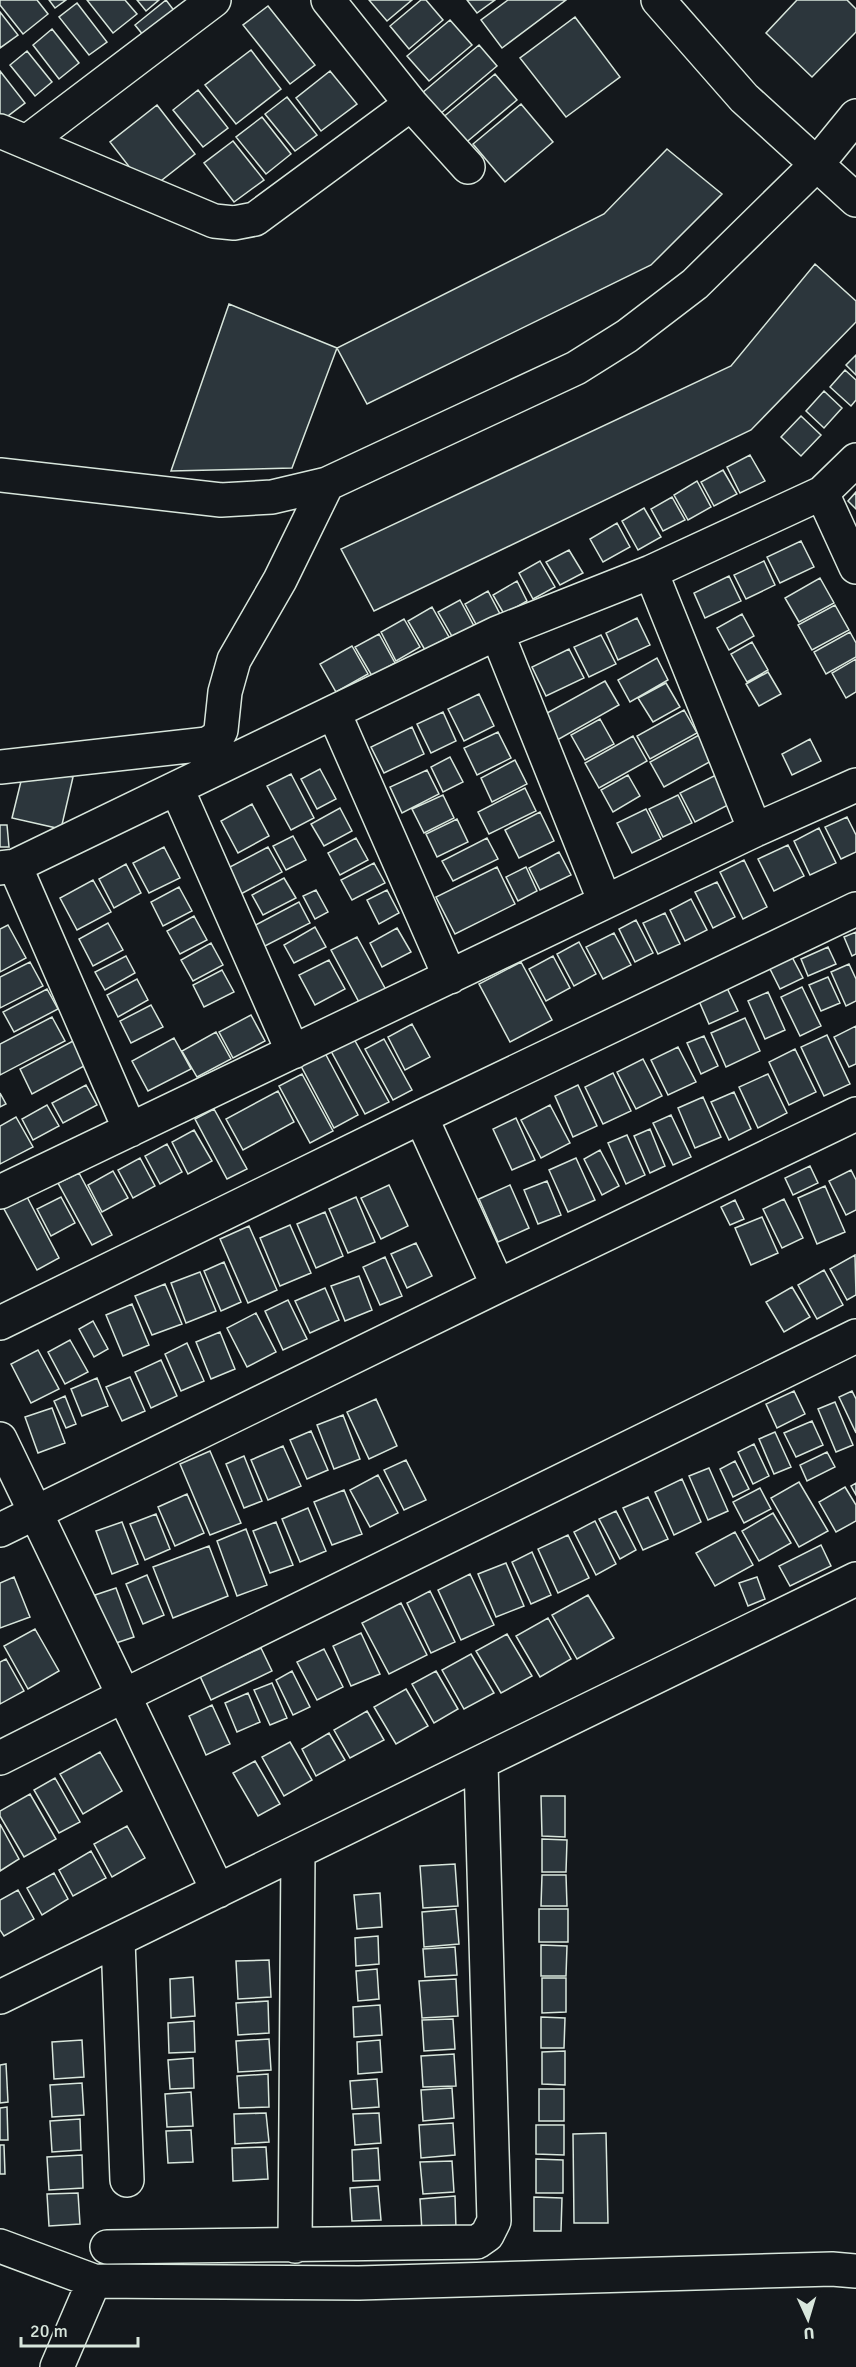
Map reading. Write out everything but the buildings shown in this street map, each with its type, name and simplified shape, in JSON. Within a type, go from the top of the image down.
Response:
[{"type":"street","points":[[14,136],[214,0]]},
{"type":"street","points":[[328,0],[411,104],[468,167]]},
{"type":"street","points":[[657,0],[736,90],[856,200]]},
{"type":"street","points":[[14,136],[214,221],[234,223],[255,219],[411,104]]},
{"type":"street","points":[[0,475],[221,500],[272,497],[327,484],[576,368],[627,336],[695,284],[816,165],[856,116]]},
{"type":"street","points":[[130,1130],[8,867],[177,789],[497,633],[651,572],[822,494],[856,460]]},
{"type":"street","points":[[0,767],[207,744],[217,738],[221,730],[225,692],[234,660],[280,580],[327,484]]},
{"type":"street","points":[[822,494],[856,565]]},
{"type":"street","points":[[651,572],[755,830]]},
{"type":"street","points":[[497,633],[605,902]]},
{"type":"street","points":[[334,712],[450,977]]},
{"type":"street","points":[[0,1192],[755,830],[856,785]]},
{"type":"street","points":[[177,789],[293,1052]]},
{"type":"street","points":[[0,1323],[421,1117],[856,909]]},
{"type":"street","points":[[0,1530],[856,1114]]},
{"type":"street","points":[[421,1117],[498,1286]]},
{"type":"street","points":[[0,1758],[123,1695],[856,1336]]},
{"type":"street","points":[[0,1439],[218,1891]]},
{"type":"street","points":[[0,1997],[856,1579]]},
{"type":"street","points":[[107,2247],[477,2242],[487,2235],[494,2221],[481,1764]]},
{"type":"street","points":[[295,2246],[298,1853]]},
{"type":"street","points":[[118,1940],[127,2180]]},
{"type":"street","points":[[0,2246],[94,2281],[359,2283],[832,2269],[856,2271]]},
{"type":"street","points":[[57,2367],[94,2281]]}]
